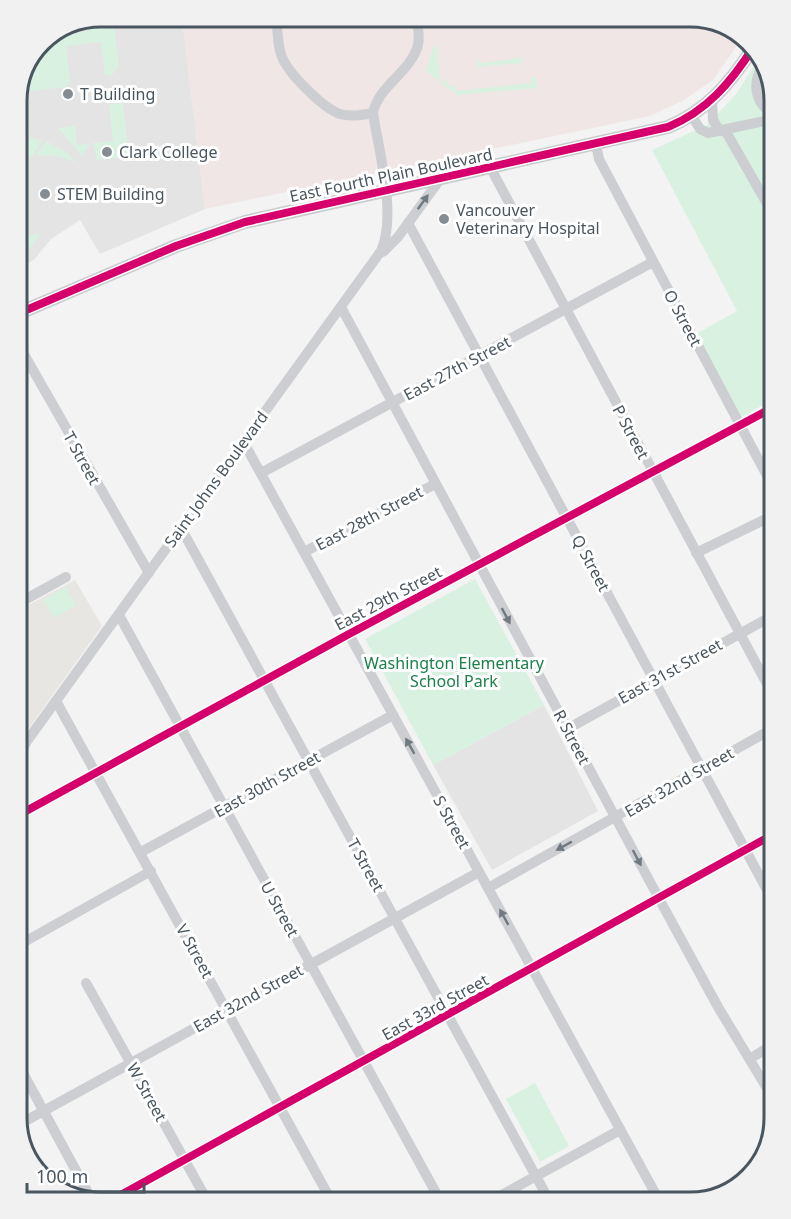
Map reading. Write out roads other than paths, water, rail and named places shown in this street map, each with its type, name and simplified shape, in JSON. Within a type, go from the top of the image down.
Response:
[{"type":"main road","name":"East Fourth Plain Boulevard","points":[[27,310],[217,230],[441,177],[660,130],[692,116],[712,100],[729,83],[748,55]]},
{"type":"street","points":[[277,27],[281,54],[286,66],[329,108],[340,114],[354,116],[373,113],[377,100],[416,50],[417,27]]},
{"type":"street","points":[[748,125],[758,110],[756,82],[759,75]]},
{"type":"street","points":[[712,100],[713,120],[764,197]]},
{"type":"street","points":[[759,101],[764,106]]},
{"type":"street","name":"Saint Johns Boulevard","points":[[27,744],[376,258],[388,228],[385,190],[373,113]]},
{"type":"street","points":[[692,116],[705,133],[764,120]]},
{"type":"street","name":"O Street","points":[[596,145],[599,159],[764,470]]},
{"type":"street","name":"P Street","points":[[490,167],[764,679]]},
{"type":"street","points":[[376,258],[408,223],[441,177]]},
{"type":"street","name":"Q Street","points":[[408,223],[764,885]]},
{"type":"street","name":"East 27th Street","points":[[261,472],[653,262]]},
{"type":"street","name":"R Street","points":[[341,307],[718,1007],[764,1082]]},
{"type":"street","name":"T Street","points":[[27,360],[149,573]]},
{"type":"street","name":"East 29th Street","points":[[27,810],[349,634],[764,412]]},
{"type":"street","name":"S Street","points":[[243,441],[654,1192]]},
{"type":"street","name":"East 28th Street","points":[[304,552],[435,484]]},
{"type":"street","points":[[696,554],[764,520]]},
{"type":"street","name":"T Street","points":[[181,528],[545,1192]]},
{"type":"street","points":[[27,598],[66,577]]},
{"type":"street","name":"U Street","points":[[119,615],[435,1192]]},
{"type":"street","name":"East 31st Street","points":[[567,729],[764,620]]},
{"type":"street","name":"V Street","points":[[56,701],[90,764],[97,771],[327,1192]]},
{"type":"street","name":"East 30th Street","points":[[141,852],[393,715]]},
{"type":"street","name":"East 32nd Street","points":[[488,888],[764,734]]},
{"type":"street","name":"East 33rd Street","points":[[126,1192],[764,840]]},
{"type":"street","points":[[27,940],[151,871]]},
{"type":"street","name":"East 32nd Street","points":[[27,1120],[479,872]]},
{"type":"street","name":"W Street","points":[[86,982],[202,1192]]},
{"type":"street","points":[[751,1058],[764,1050]]},
{"type":"street","points":[[27,1081],[87,1191]]},
{"type":"street","points":[[507,1192],[620,1130]]},
{"type":"place","name":"T Building","points":[[68,94]]},
{"type":"place","name":"Clark College","points":[[107,152]]},
{"type":"place","name":"STEM Building","points":[[45,194]]},
{"type":"place","name":"Vancouver Veterinary Hospital","points":[[444,219]]},
{"type":"park label","name":"Washington Elementary School Park","points":[[454,672]]}]
